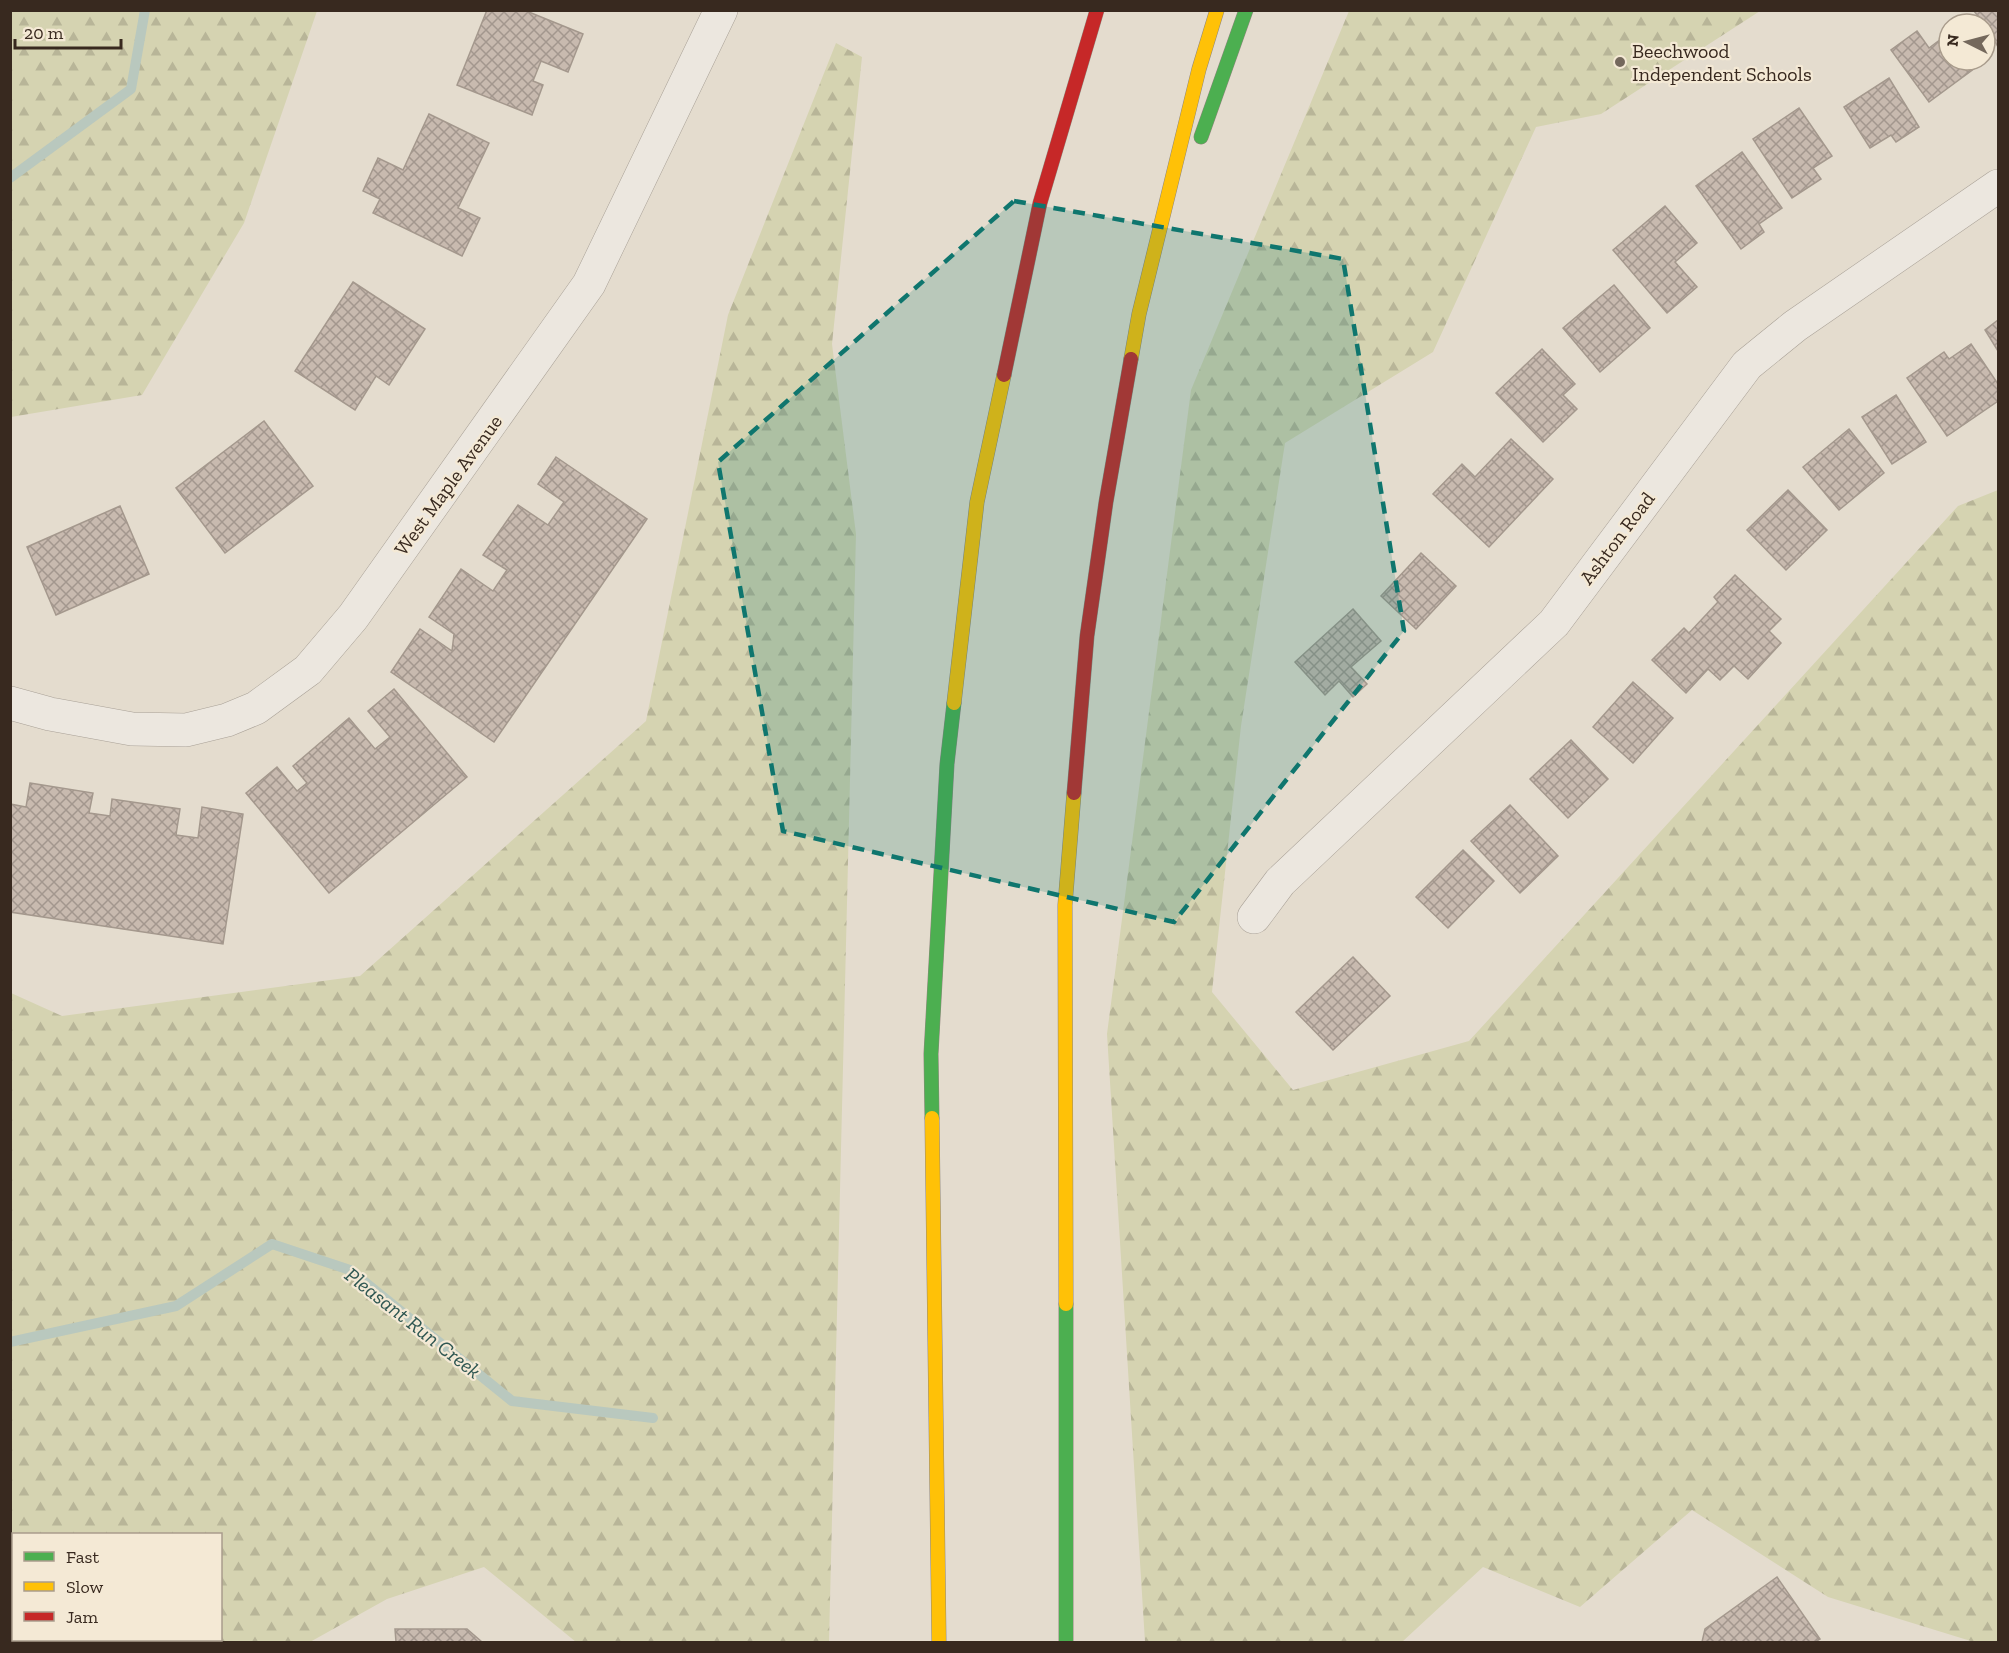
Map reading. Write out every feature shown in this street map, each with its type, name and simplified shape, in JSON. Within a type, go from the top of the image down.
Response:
[{"type":"highway","points":[[939,1642],[931,1054],[947,764],[977,502],[1040,203],[1096,10]]},
{"type":"highway","points":[[1066,1642],[1065,904],[1087,636],[1106,502],[1139,314],[1199,69],[1217,10]]},
{"type":"highway","points":[[1197,149],[1246,10]]},
{"type":"highway","points":[[1139,314],[1189,171]]},
{"type":"street","name":"West Maple Avenue","points":[[10,704],[132,729],[186,730],[227,720],[256,708],[308,670],[367,598],[590,284],[721,10]]},
{"type":"street","name":"Ashton Road","points":[[1254,916],[1288,874],[1554,623],[1747,365],[1795,326],[1998,186]]},
{"type":"highlighted area","points":[[1014,201],[1343,259],[1404,631],[1174,922],[783,831],[718,462]]},
{"type":"green space","points":[[11,10],[317,11],[244,223],[142,395],[11,417]]},
{"type":"green space","points":[[1349,11],[1760,11],[1601,114],[1536,127],[1433,352],[1285,443],[1241,726],[1212,992],[1293,1090],[1469,1041],[1958,506],[1998,490],[1998,1642],[1974,1642],[1828,1597],[1692,1510],[1580,1607],[1483,1567],[1402,1642],[1145,1642],[1107,1034],[1191,390]]},
{"type":"green space","points":[[836,43],[862,57],[832,344],[856,534],[829,1642],[576,1642],[484,1567],[387,1599],[310,1642],[11,1642],[11,993],[62,1016],[360,976],[646,721],[728,315]]},
{"type":"building","points":[[487,10],[524,10],[583,34],[568,72],[541,61],[533,81],[543,85],[532,115],[457,85]]},
{"type":"building","points":[[1973,10],[1998,10],[1998,47],[1997,12],[1975,12]]},
{"type":"building","points":[[1917,31],[1929,48],[1937,42],[1937,72],[1970,72],[1929,102],[1891,50]]},
{"type":"building","points":[[1889,78],[1919,127],[1896,142],[1891,135],[1870,148],[1844,107]]},
{"type":"building","points":[[1799,108],[1832,156],[1813,168],[1821,179],[1792,198],[1753,139]]},
{"type":"building","points":[[429,114],[489,143],[458,208],[480,218],[462,256],[373,213],[380,199],[363,191],[378,158],[403,170]]},
{"type":"building","points":[[1742,152],[1782,208],[1759,224],[1764,232],[1741,249],[1696,186]]},
{"type":"building","points":[[1665,206],[1697,243],[1675,262],[1697,287],[1667,313],[1613,250]]},
{"type":"building","points":[[353,282],[425,329],[389,385],[376,376],[355,410],[295,371]]},
{"type":"building","points":[[1614,285],[1650,328],[1600,372],[1563,328]]},
{"type":"building","points":[[1998,320],[1998,351],[1985,330]]},
{"type":"building","points":[[1971,344],[1998,384],[1998,401],[1947,436],[1907,378],[1944,352],[1949,359]]},
{"type":"building","points":[[1542,349],[1575,384],[1563,395],[1577,409],[1543,442],[1496,393]]},
{"type":"building","points":[[1896,395],[1926,442],[1892,464],[1862,417]]},
{"type":"building","points":[[264,421],[313,486],[225,553],[176,488]]},
{"type":"building","points":[[1849,429],[1884,473],[1839,510],[1803,467]]},
{"type":"building","points":[[1511,439],[1553,479],[1489,547],[1433,494],[1462,464],[1475,477]]},
{"type":"building","points":[[556,457],[647,519],[494,742],[391,672],[420,629],[452,651],[454,634],[429,617],[461,569],[493,591],[507,570],[483,555],[518,505],[548,525],[564,502],[538,484]]},
{"type":"building","points":[[1788,490],[1827,530],[1786,570],[1747,530]]},
{"type":"building","points":[[120,506],[149,574],[56,615],[27,547]]},
{"type":"building","points":[[1421,553],[1456,586],[1416,629],[1381,596]]},
{"type":"building","points":[[1735,575],[1781,619],[1769,631],[1781,643],[1748,679],[1734,666],[1720,680],[1708,669],[1686,693],[1652,660],[1684,628],[1689,633],[1718,602],[1714,597]]},
{"type":"building","points":[[1353,609],[1381,641],[1351,667],[1367,684],[1353,697],[1339,681],[1325,695],[1295,662]]},
{"type":"building","points":[[1633,682],[1673,718],[1633,763],[1593,727]]},
{"type":"building","points":[[394,689],[467,777],[329,893],[246,793],[277,767],[297,791],[307,783],[293,766],[349,718],[375,749],[390,737],[368,711]]},
{"type":"building","points":[[1571,740],[1608,779],[1568,818],[1530,779]]},
{"type":"building","points":[[30,783],[93,793],[89,813],[110,816],[112,799],[180,809],[176,835],[198,838],[202,807],[243,814],[223,944],[10,912],[10,804],[26,807]]},
{"type":"building","points":[[1510,805],[1558,856],[1520,893],[1471,841]]},
{"type":"building","points":[[1463,850],[1494,881],[1448,928],[1416,897]]},
{"type":"building","points":[[1353,957],[1390,996],[1333,1050],[1296,1012]]},
{"type":"building","points":[[1777,1577],[1820,1639],[1815,1642],[1702,1642],[1705,1629]]},
{"type":"building","points":[[395,1629],[467,1629],[482,1642],[396,1642]]},
{"type":"waterway","points":[[10,178],[131,89],[145,10]]},
{"type":"waterway","name":"Pleasant Run Creek","points":[[10,1342],[176,1306],[272,1244],[350,1270],[512,1401],[653,1418]]},
{"type":"traffic: fast","points":[[1201,137],[1246,10]]},
{"type":"traffic: fast","points":[[932,1118],[931,1054],[947,764],[954,703]]},
{"type":"traffic: fast","points":[[1066,1304],[1066,1642]]},
{"type":"traffic: slow","points":[[1131,359],[1139,314],[1199,69],[1217,10]]},
{"type":"traffic: slow","points":[[954,703],[977,502],[1004,375]]},
{"type":"traffic: slow","points":[[1066,1304],[1065,905],[1074,793]]},
{"type":"traffic: slow","points":[[932,1118],[939,1642]]},
{"type":"traffic: jam","points":[[1004,375],[1040,203],[1097,10]]},
{"type":"traffic: jam","points":[[1074,793],[1087,636],[1106,502],[1131,359]]},
{"type":"place","name":"Beechwood Independent Schools","points":[[1620,62]]}]
